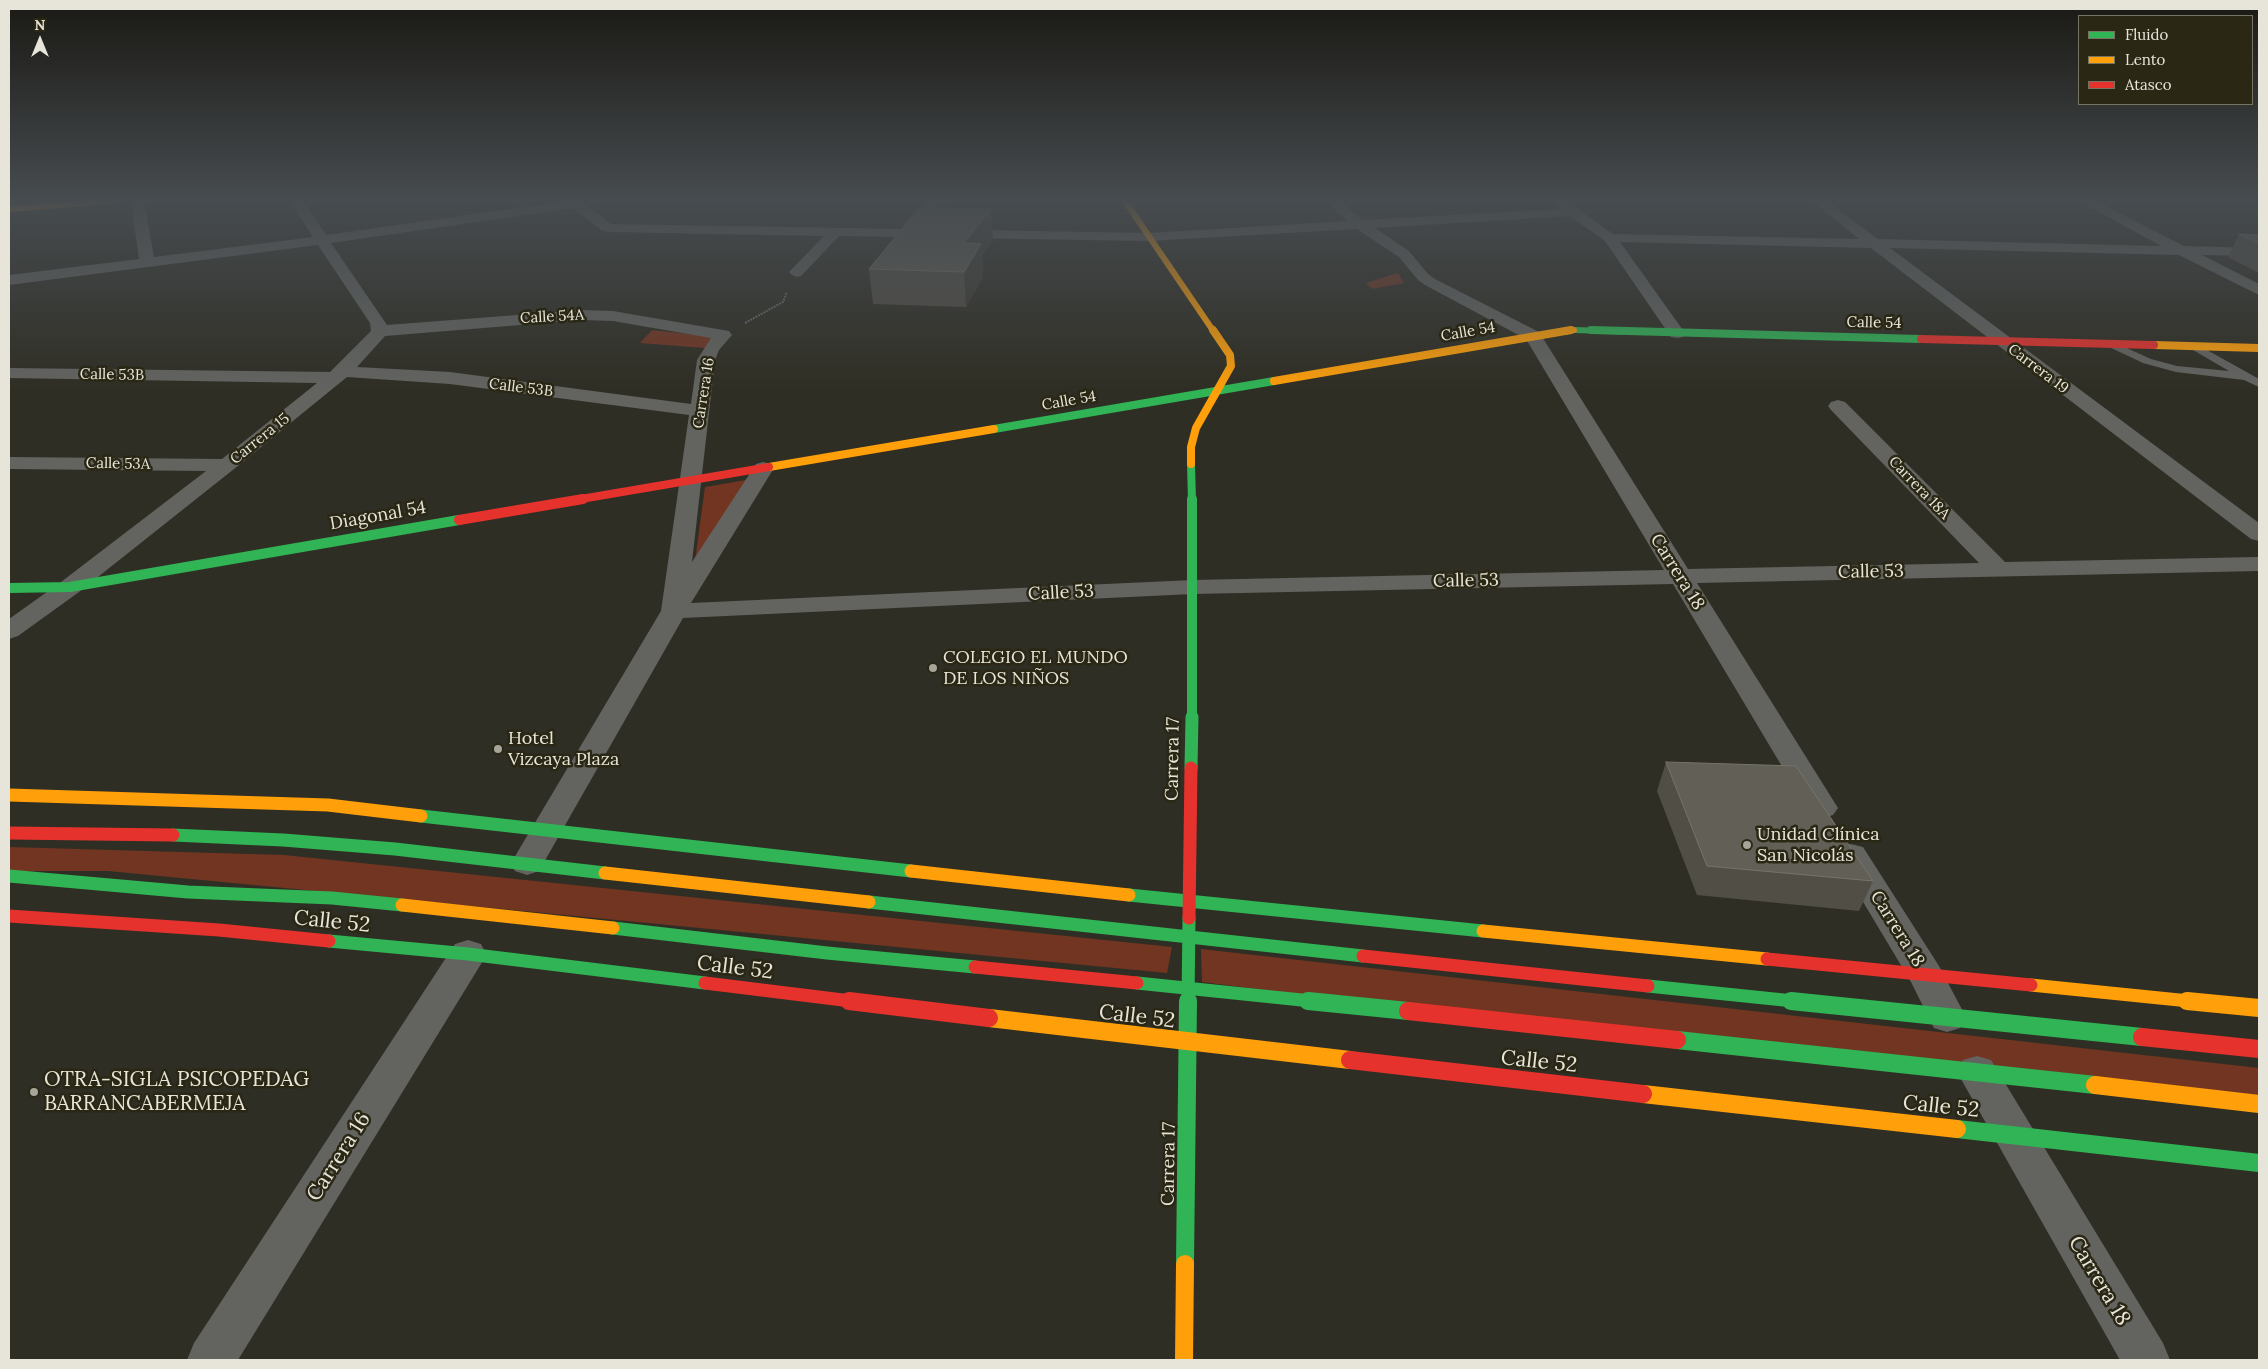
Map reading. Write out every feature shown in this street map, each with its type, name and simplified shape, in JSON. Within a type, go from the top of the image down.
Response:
[{"type":"street","points":[[9,280],[125,265]]},
{"type":"street","points":[[339,265],[378,323],[380,331]]},
{"type":"street","points":[[797,272],[804,265]]},
{"type":"street","name":"Carrera 17","points":[[1168,265],[1230,355],[1232,366],[1196,428],[1191,447],[1193,587],[1184,1360]]},
{"type":"street","points":[[1413,265],[1430,282],[1533,336]]},
{"type":"street","points":[[1629,265],[1677,333]]},
{"type":"street","name":"Carrera 19","points":[[1903,265],[2002,342],[2259,534]]},
{"type":"street","points":[[2209,265],[2259,290]]},
{"type":"street","name":"Calle 54A","points":[[380,331],[540,316],[582,315],[613,316],[723,336]]},
{"type":"street","name":"Calle 54","points":[[692,480],[1569,330],[2259,348]]},
{"type":"street","name":"Carrera 15","points":[[9,631],[70,587],[227,465],[339,374],[380,331]]},
{"type":"street","name":"Carrera 16","points":[[674,611],[706,360],[711,349],[723,336]]},
{"type":"street","name":"Carrera 18","points":[[1533,336],[1926,976],[1947,1017]]},
{"type":"street","name":"Calle 53B","points":[[9,373],[339,374],[440,377],[700,411]]},
{"type":"street","name":"Carrera 18A","points":[[1838,406],[1999,570]]},
{"type":"street","name":"Calle 53A","points":[[9,463],[227,465]]},
{"type":"street","name":"Carrera 16","points":[[527,863],[548,830],[674,611],[763,468]]},
{"type":"street","name":"Diagonal 54","points":[[70,587],[692,480]]},
{"type":"street","name":"Calle 53","points":[[674,611],[1193,587],[2259,564]]},
{"type":"street","points":[[9,588],[70,587]]},
{"type":"street","points":[[9,795],[215,800],[328,806],[1189,902],[2259,1008]]},
{"type":"street","points":[[9,833],[162,834],[283,840],[395,849],[1188,938],[2259,1049]]},
{"type":"street","name":"Calle 52","points":[[9,876],[188,892],[341,899],[827,953],[1188,988],[2259,1104]]},
{"type":"street","name":"Calle 52","points":[[9,916],[219,930],[468,954],[1187,1042],[2259,1163]]},
{"type":"street","name":"Carrera 16","points":[[211,1360],[468,954]]},
{"type":"street","name":"Carrera 18","points":[[1977,1072],[2146,1360]]},
{"type":"lane","points":[[2111,344],[2147,361],[2176,369],[2247,377]]},
{"type":"lane","points":[[2194,346],[2259,384]]},
{"type":"path","name":"Carrera 16","points":[[723,336],[783,302],[797,272]]},
{"type":"shaded area","points":[[1398,273],[1404,283],[1372,289],[1366,283]]},
{"type":"shaded area","points":[[652,330],[716,337],[705,348],[640,343]]},
{"type":"shaded area","points":[[746,480],[695,561],[705,487]]},
{"type":"shaded area","points":[[9,847],[284,855],[1172,947],[1167,973],[108,871],[9,871]]},
{"type":"shaded area","points":[[1201,949],[2259,1068],[2259,1107],[1726,1048],[1202,982]]},
{"type":"building","points":[[872,265],[968,265],[964,272],[869,269]]},
{"type":"building","points":[[1666,762],[1796,766],[1873,881],[1707,866]]},
{"type":"traffic: fast","points":[[1574,330],[1921,339]]},
{"type":"traffic: fast","points":[[994,429],[1274,381]]},
{"type":"traffic: fast","points":[[1191,464],[1193,587],[1191,768]]},
{"type":"traffic: fast","points":[[9,588],[70,587],[459,520]]},
{"type":"traffic: fast","points":[[421,816],[911,871]]},
{"type":"traffic: fast","points":[[173,835],[283,840],[395,849],[605,873]]},
{"type":"traffic: fast","points":[[9,876],[188,892],[332,898],[402,905]]},
{"type":"traffic: fast","points":[[1129,895],[1483,931]]},
{"type":"traffic: fast","points":[[869,902],[1363,956]]},
{"type":"traffic: fast","points":[[1185,1264],[1189,918]]},
{"type":"traffic: fast","points":[[613,928],[827,953],[975,967]]},
{"type":"traffic: fast","points":[[329,941],[468,954],[705,983]]},
{"type":"traffic: fast","points":[[1137,983],[1408,1011]]},
{"type":"traffic: fast","points":[[1648,986],[2142,1037]]},
{"type":"traffic: fast","points":[[1677,1040],[2095,1085]]},
{"type":"traffic: fast","points":[[1957,1129],[2259,1163]]},
{"type":"traffic: slow","points":[[1169,265],[1230,355],[1231,366],[1196,428],[1191,447],[1191,464]]},
{"type":"traffic: slow","points":[[1274,381],[1574,330]]},
{"type":"traffic: slow","points":[[2154,345],[2259,348]]},
{"type":"traffic: slow","points":[[769,467],[994,429]]},
{"type":"traffic: slow","points":[[9,795],[328,805],[421,816]]},
{"type":"traffic: slow","points":[[911,871],[1129,895]]},
{"type":"traffic: slow","points":[[605,873],[869,902]]},
{"type":"traffic: slow","points":[[402,905],[613,928]]},
{"type":"traffic: slow","points":[[1483,931],[1767,959]]},
{"type":"traffic: slow","points":[[2031,985],[2259,1008]]},
{"type":"traffic: slow","points":[[989,1018],[1350,1060]]},
{"type":"traffic: slow","points":[[2095,1085],[2259,1104]]},
{"type":"traffic: slow","points":[[1643,1094],[1957,1129]]},
{"type":"traffic: slow","points":[[1184,1360],[1185,1264]]},
{"type":"traffic: jam","points":[[1921,339],[2154,345]]},
{"type":"traffic: jam","points":[[459,520],[769,467]]},
{"type":"traffic: jam","points":[[1189,918],[1191,768]]},
{"type":"traffic: jam","points":[[9,833],[173,835]]},
{"type":"traffic: jam","points":[[9,916],[219,930],[329,941]]},
{"type":"traffic: jam","points":[[1363,956],[1648,986]]},
{"type":"traffic: jam","points":[[1767,959],[2031,985]]},
{"type":"traffic: jam","points":[[975,967],[1137,983]]},
{"type":"traffic: jam","points":[[705,983],[989,1018]]},
{"type":"traffic: jam","points":[[1408,1011],[1677,1040]]},
{"type":"traffic: jam","points":[[2142,1037],[2259,1049]]},
{"type":"traffic: jam","points":[[1350,1060],[1643,1094]]},
{"type":"place","name":"COLEGIO EL MUNDO DE LOS NIÑOS","points":[[933,668]]},
{"type":"place","name":"Hotel Vizcaya Plaza","points":[[498,749]]},
{"type":"place","name":"Unidad Clínica San Nicolás","points":[[1747,845]]},
{"type":"place","name":"OTRA-SIGLA PSICOPEDAG BARRANCABERMEJA","points":[[34,1092]]}]
